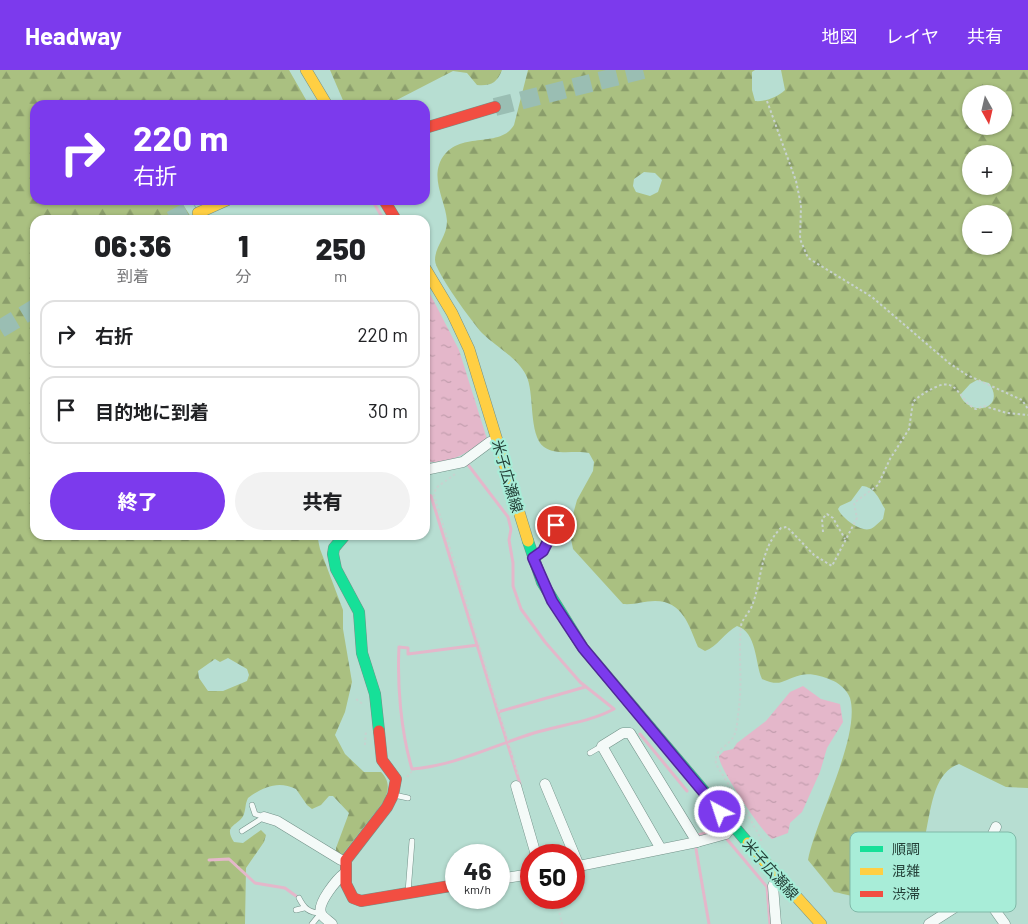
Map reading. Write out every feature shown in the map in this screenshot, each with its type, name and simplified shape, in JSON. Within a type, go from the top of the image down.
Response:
[{"type":"main road","points":[[306,70],[324,100]]},
{"type":"main road","points":[[430,121],[494,105],[430,126]]},
{"type":"main road","points":[[204,205],[197,210],[212,205]]},
{"type":"main road","name":"米子広瀬線","points":[[430,276],[452,313],[469,349],[533,558],[552,601],[583,648],[732,826],[821,924]]},
{"type":"main road","points":[[340,540],[336,544],[333,559],[336,569],[359,612],[362,654],[375,694],[382,760],[396,779],[393,795],[387,807],[346,860],[344,873],[350,892],[356,900],[445,887]]},
{"type":"street","points":[[430,469],[463,462],[490,442],[497,440]]},
{"type":"street","points":[[662,849],[602,746],[623,733],[630,733],[697,842]]},
{"type":"street","points":[[518,783],[533,844]]},
{"type":"street","points":[[545,784],[568,844]]},
{"type":"street","points":[[264,818],[277,821],[298,836],[341,860],[346,860]]},
{"type":"street","points":[[585,864],[697,842],[726,834],[732,826]]},
{"type":"street","points":[[994,832],[996,827]]},
{"type":"street","points":[[332,924],[321,913],[321,908],[331,886],[344,873]]},
{"type":"street","points":[[776,924],[772,886],[777,877]]},
{"type":"street","points":[[929,924],[948,912]]},
{"type":"street","points":[[997,912],[1005,924]]},
{"type":"lane","points":[[533,558],[543,551],[561,516]]},
{"type":"lane","points":[[590,753],[602,746]]},
{"type":"lane","points":[[393,795],[408,798]]},
{"type":"lane","points":[[252,805],[255,814],[264,818]]},
{"type":"lane","points":[[242,831],[264,818]]},
{"type":"lane","points":[[408,892],[412,841]]},
{"type":"lane","points":[[299,898],[304,908],[314,913],[321,913]]},
{"type":"lane","points":[[296,910],[304,908]]},
{"type":"lane","points":[[312,924],[321,913]]},
{"type":"path","points":[[767,101],[796,181],[801,205],[800,239],[808,258],[872,297],[949,363],[967,375],[1022,400],[1028,409]]},
{"type":"path","points":[[754,850],[761,842],[760,834],[716,764],[716,755],[731,741],[737,727],[741,679],[741,624],[753,604],[771,539],[781,528],[787,527],[814,555],[832,566],[857,518],[854,503],[878,485],[890,459],[909,429],[913,402],[923,393],[940,385],[950,384],[976,409],[984,406],[995,411],[1028,415]]},
{"type":"path","points":[[463,462],[461,468],[436,488],[434,495],[518,783]]},
{"type":"path","points":[[823,532],[822,519],[827,514],[833,518],[845,539]]},
{"type":"path","points":[[559,909],[562,924]]},
{"type":"green space","points":[[0,70],[289,70],[306,100],[30,100],[30,205],[183,205],[190,215],[30,215],[30,540],[318,540],[343,610],[343,629],[352,682],[345,712],[335,735],[345,754],[364,772],[381,772],[384,775],[388,786],[386,797],[342,855],[336,851],[336,848],[349,813],[333,796],[329,796],[321,805],[312,809],[296,789],[289,786],[271,786],[248,798],[242,818],[231,828],[231,836],[234,842],[243,843],[261,830],[266,835],[264,842],[246,868],[245,924],[0,924]],"holes":[[[228,658],[247,669],[249,675],[247,681],[223,691],[208,691],[199,678],[198,671],[215,659],[220,662]]]},
{"type":"green space","points":[[330,70],[502,70],[496,81],[486,85],[477,85],[467,73],[453,71],[397,100],[343,100]]},
{"type":"green space","points":[[528,70],[755,70],[752,72],[752,90],[755,101],[763,101],[779,95],[785,90],[781,70],[1028,70],[1028,788],[1006,787],[959,764],[945,774],[936,790],[926,832],[850,832],[850,896],[834,892],[808,860],[844,755],[852,714],[849,695],[839,684],[824,677],[805,674],[778,683],[762,679],[752,641],[744,629],[737,626],[705,651],[698,647],[684,616],[672,605],[655,601],[623,604],[573,549],[569,529],[577,500],[593,471],[594,462],[589,453],[549,450],[539,441],[534,423],[529,382],[526,375],[506,352],[482,333],[463,309],[441,275],[435,260],[447,221],[438,179],[439,165],[446,153],[455,146],[465,142],[498,137],[507,133],[514,125]],"holes":[[[644,172],[655,173],[662,180],[658,192],[650,196],[636,192],[633,186],[634,179]],[[977,380],[989,383],[993,392],[993,399],[985,407],[971,406],[960,395],[970,384]],[[862,486],[873,491],[885,509],[883,519],[870,529],[861,528],[847,520],[838,509],[840,506],[851,501]]]},
{"type":"water","points":[[430,294],[459,350],[487,439],[473,449],[458,456],[430,462]]},
{"type":"water","points":[[803,686],[821,699],[840,704],[843,722],[827,748],[820,772],[802,812],[790,823],[788,833],[772,839],[741,799],[725,772],[719,756],[724,751],[733,749],[737,743],[766,721],[790,692]]},
{"type":"waterway","points":[[375,205],[381,215]]},
{"type":"waterway","points":[[466,462],[508,517],[511,529],[509,540],[513,563],[513,586],[521,609],[545,642],[580,682],[614,709],[585,720],[534,733],[443,764],[412,769],[405,740],[401,708],[399,647],[408,648],[408,654],[478,645]]},
{"type":"waterway","points":[[430,496],[520,784]]},
{"type":"waterway","points":[[498,712],[585,687]]},
{"type":"waterway","points":[[640,734],[687,791]]},
{"type":"waterway","points":[[700,807],[767,887],[770,924]]},
{"type":"waterway","points":[[698,835],[719,829]]},
{"type":"waterway","points":[[696,849],[709,924]]},
{"type":"waterway","points":[[209,860],[229,859],[255,883],[285,888],[296,896]]},
{"type":"tunnel","points":[[495,107],[643,70]]},
{"type":"tunnel","points":[[181,215],[196,207]]},
{"type":"tunnel","points":[[0,329],[30,311]]},
{"type":"traffic: fast","points":[[341,540],[334,548],[333,554],[336,569],[359,612],[362,653],[375,694],[379,731]]},
{"type":"traffic: fast","points":[[528,541],[542,582],[583,648],[748,843]]},
{"type":"traffic: slow","points":[[306,70],[324,100]]},
{"type":"traffic: slow","points":[[198,213],[216,205]]},
{"type":"traffic: slow","points":[[430,276],[452,313],[469,349],[528,541]]},
{"type":"traffic: slow","points":[[748,843],[821,924]]},
{"type":"traffic: jam","points":[[430,126],[495,107]]},
{"type":"traffic: jam","points":[[387,205],[393,215]]},
{"type":"traffic: jam","points":[[379,731],[382,760],[396,779],[393,795],[387,807],[346,860],[346,884],[353,898],[361,901],[445,887]]},
{"type":"route","points":[[556,525],[543,551],[533,558],[552,601],[583,648],[720,812]]}]
